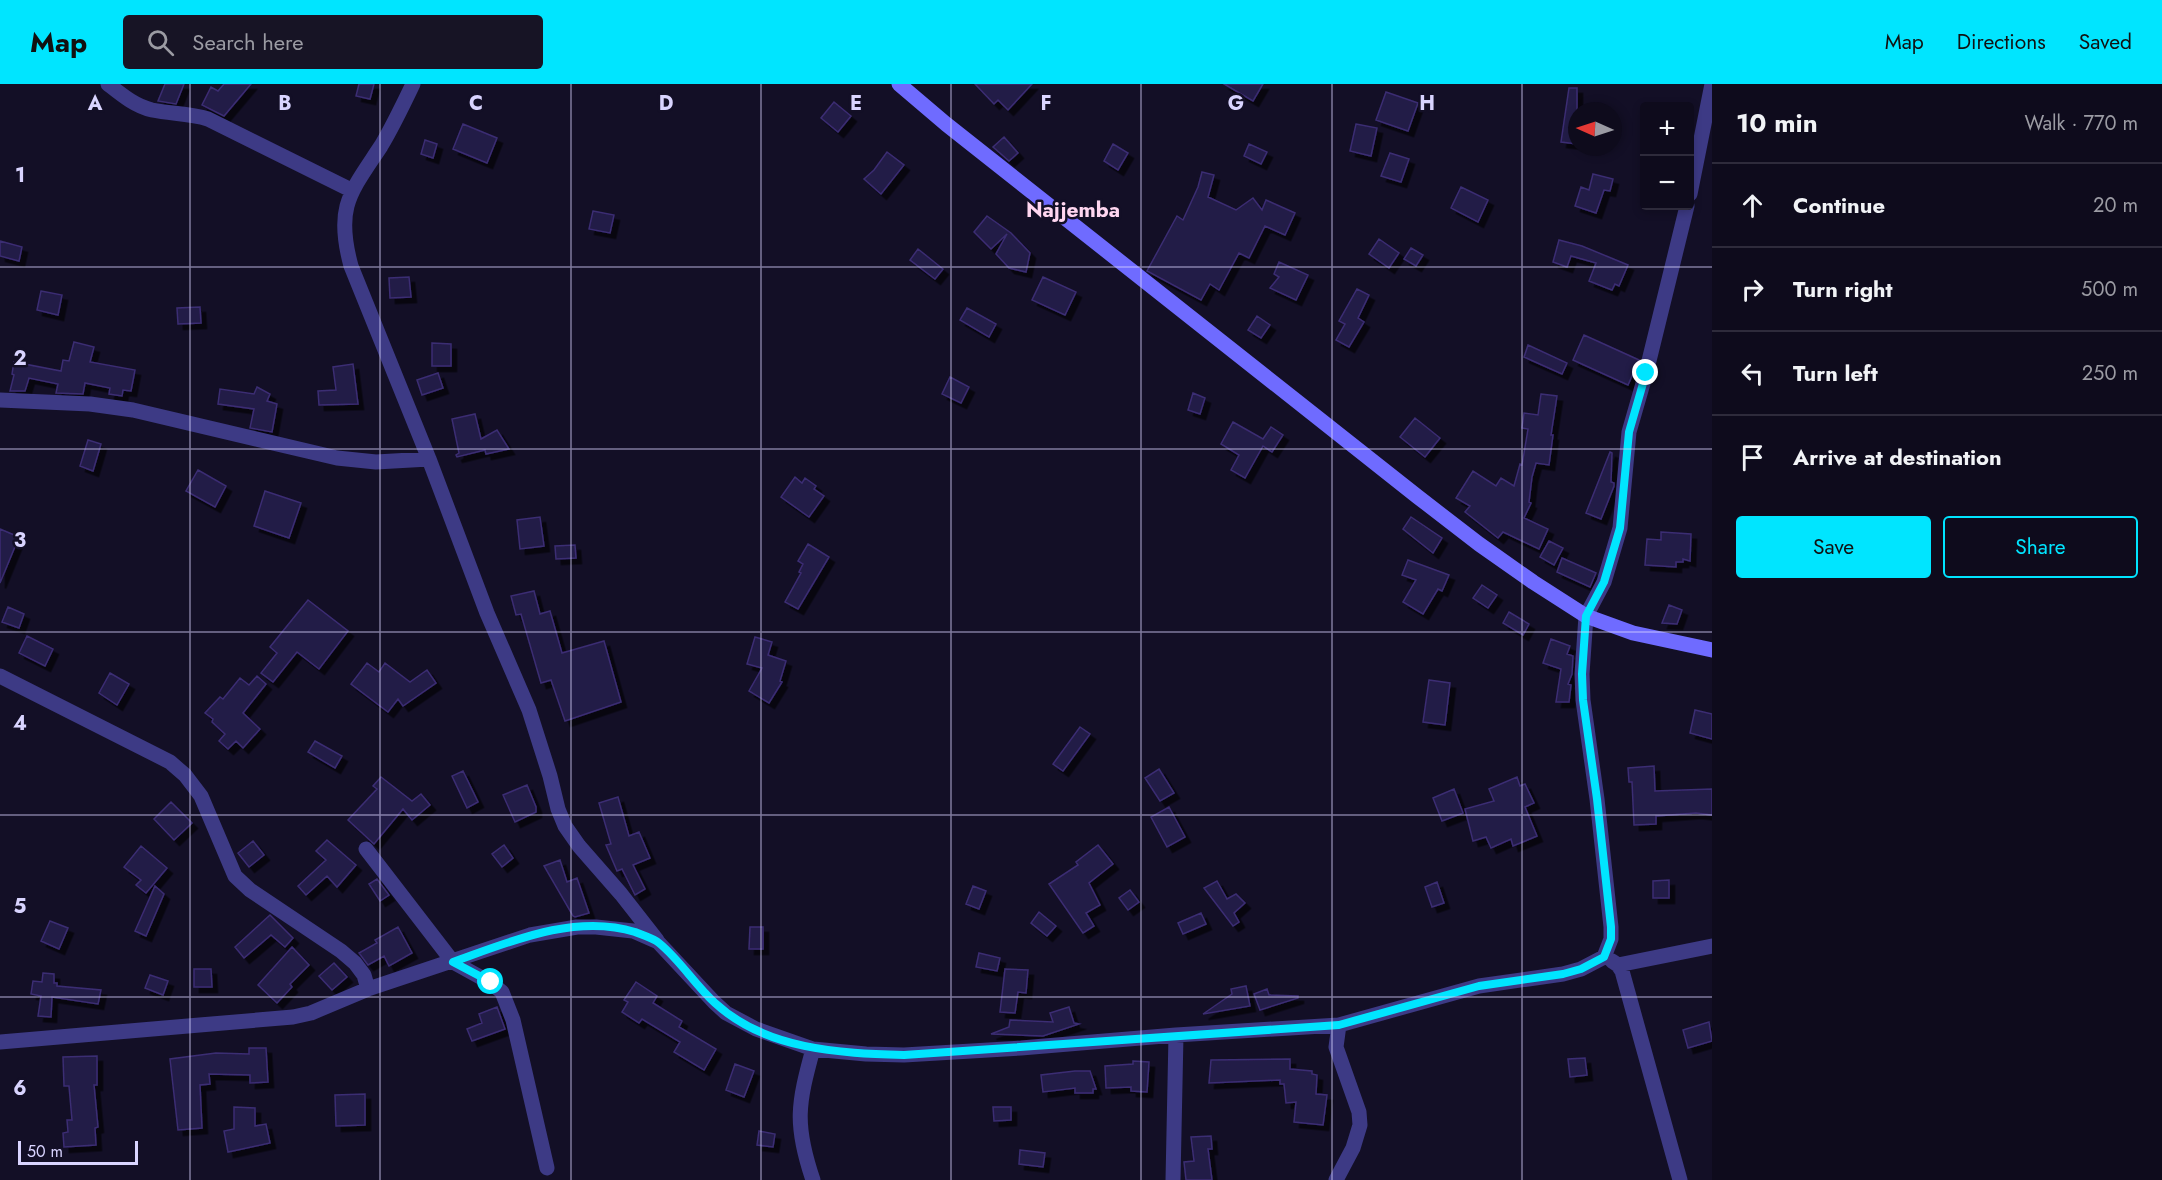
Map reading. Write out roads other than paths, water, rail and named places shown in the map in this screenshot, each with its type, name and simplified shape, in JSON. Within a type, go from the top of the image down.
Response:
[{"type":"street","points":[[108,84],[128,100],[140,106],[208,119],[351,190]]},
{"type":"street","points":[[413,84],[382,144],[351,190],[344,224],[346,248],[351,266],[488,613],[529,710],[565,826],[658,942],[714,1002],[726,1012],[771,1036],[813,1049],[904,1055],[1339,1025],[1479,986],[1563,974],[1581,969],[1604,957],[1611,939],[1611,927],[1583,700],[1582,674],[1586,616],[1604,582],[1620,528],[1629,432],[1686,210]]},
{"type":"street","points":[[899,84],[946,124],[1479,544],[1586,616],[1634,633],[1712,650]]},
{"type":"street","points":[[1694,170],[1712,84]]},
{"type":"street","points":[[0,400],[90,404],[133,410],[337,458],[376,462],[429,459]]},
{"type":"street","points":[[0,676],[170,762],[185,775],[201,796],[236,876],[250,890],[348,957],[364,975],[368,989]]},
{"type":"street","points":[[366,849],[453,962],[491,982],[502,992],[513,1020],[547,1168]]},
{"type":"street","points":[[0,1042],[9,1039],[276,1020],[311,1013],[368,989],[530,935],[577,927],[633,932],[658,942]]},
{"type":"street","points":[[1618,965],[1712,946]]},
{"type":"street","points":[[1604,957],[1618,965],[1622,971],[1680,1180]]},
{"type":"street","points":[[1336,1180],[1353,1148],[1360,1125],[1357,1105],[1336,1047],[1339,1025]]},
{"type":"street","points":[[1173,1180],[1176,1035]]},
{"type":"street","points":[[813,1049],[800,1098],[799,1111],[802,1144],[813,1180]]},
{"type":"district","name":"Najjemba","points":[[1073,210]]}]
